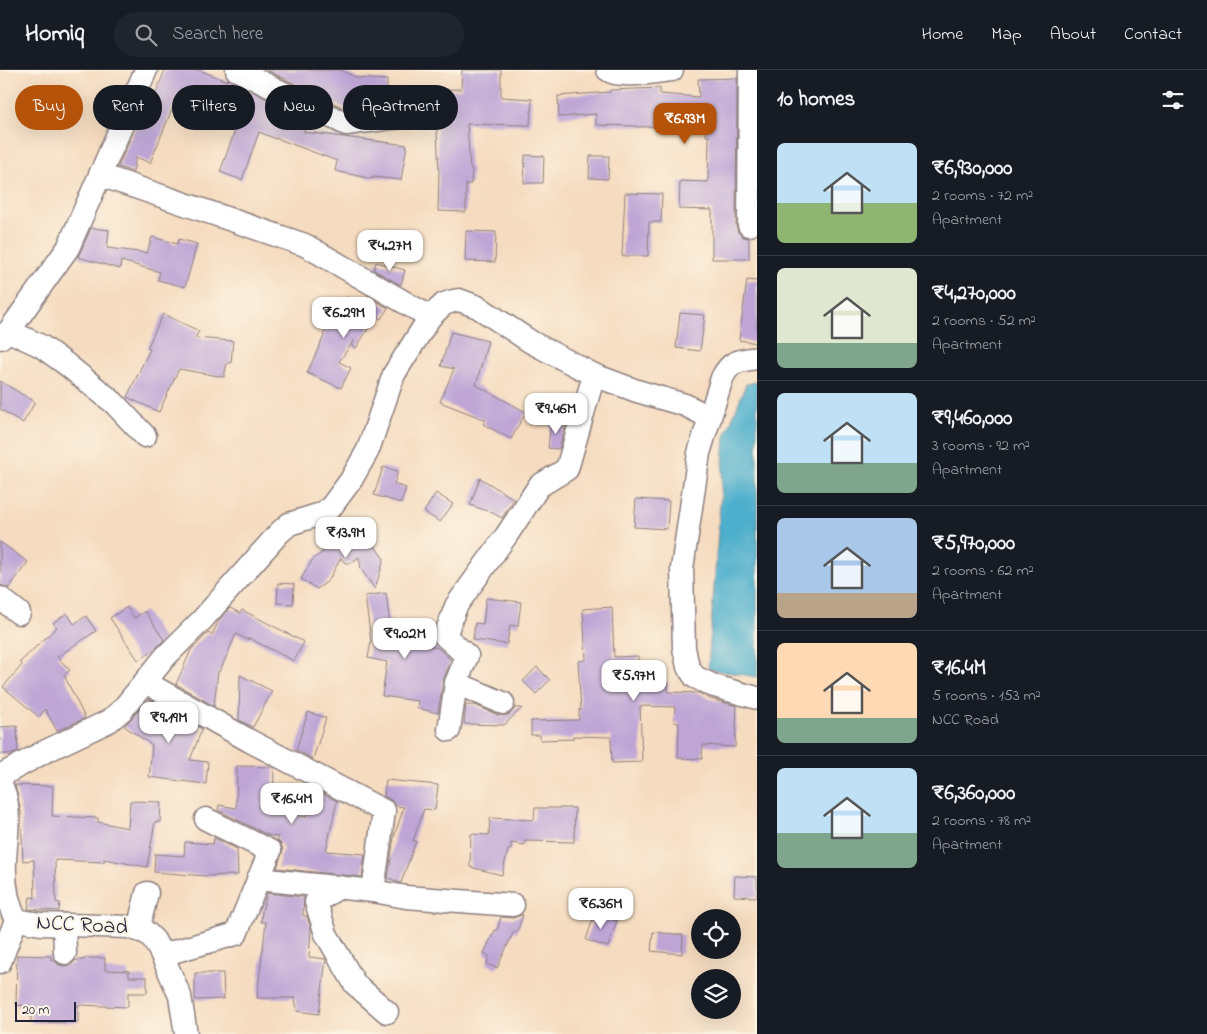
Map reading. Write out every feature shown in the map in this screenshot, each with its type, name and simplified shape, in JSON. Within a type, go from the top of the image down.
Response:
[{"type":"street","points":[[146,70],[68,248],[4,334],[41,346],[114,402],[146,436]]},
{"type":"street","points":[[238,70],[343,122]]},
{"type":"street","points":[[608,70],[620,74],[672,70]]},
{"type":"street","points":[[748,225],[750,70]]},
{"type":"street","points":[[100,175],[305,244],[430,317]]},
{"type":"street","points":[[0,776],[52,748],[109,721],[122,710],[166,656],[197,625],[278,533],[289,524],[320,514],[331,507],[351,480],[368,450],[394,374],[430,317],[444,304],[452,301],[465,302],[478,307],[531,342],[594,375],[637,391],[685,405],[709,417]]},
{"type":"street","points":[[757,358],[740,361],[727,367],[722,378],[699,454],[682,569],[684,648],[688,667],[695,677],[714,686],[757,698]]},
{"type":"street","points":[[449,730],[456,683],[467,656],[446,636],[456,606],[539,486],[568,469],[594,375]]},
{"type":"street","points":[[0,598],[19,613]]},
{"type":"street","points":[[145,682],[250,741],[384,811],[373,891]]},
{"type":"street","points":[[456,683],[503,702]]},
{"type":"street","name":"NCC Road","points":[[0,784],[8,816],[5,862],[6,891],[9,907],[16,920],[28,923],[118,926],[138,929],[151,936],[162,955],[180,996],[186,1034]]},
{"type":"street","points":[[162,955],[236,934],[270,851],[206,819]]},
{"type":"street","points":[[258,879],[373,891],[406,897],[513,905]]},
{"type":"street","points":[[339,887],[316,902],[326,934],[356,984],[387,1012]]},
{"type":"street","points":[[138,929],[147,893]]},
{"type":"street","points":[[0,962],[16,920]]},
{"type":"street","points":[[64,925],[64,953]]},
{"type":"water","points":[[757,382],[757,677],[708,669],[725,437],[746,384]]},
{"type":"building","points":[[165,70],[199,70],[227,81],[228,79],[240,85],[172,85],[172,109],[150,163],[136,157],[133,172],[118,167],[134,130],[162,130],[162,85],[159,85]]},
{"type":"building","points":[[267,70],[340,70],[358,78],[387,80],[387,85],[343,85],[343,108],[333,103],[333,85],[297,85]]},
{"type":"building","points":[[462,70],[501,70],[501,97],[532,99],[530,125],[467,124],[470,168],[472,169],[471,184],[466,184],[466,212],[438,211],[439,173],[437,130],[458,130],[458,89],[461,89]]},
{"type":"building","points":[[737,78],[736,225],[738,232],[743,237],[749,238],[749,259],[712,259],[712,210],[679,209],[680,181],[708,182],[709,136],[706,136],[706,126],[678,130],[678,126],[636,127],[596,125],[596,114],[559,117],[558,96],[610,92],[610,90],[660,88],[660,94],[699,97],[698,79]]},
{"type":"building","points":[[255,93],[265,98],[265,130],[304,130],[304,132],[407,145],[401,180],[373,177],[373,179],[335,171],[337,161],[259,132],[242,180],[220,172],[235,130],[255,130]]},
{"type":"building","points":[[525,155],[544,156],[543,183],[524,183]]},
{"type":"building","points":[[590,156],[609,156],[608,179],[589,178]]},
{"type":"building","points":[[625,193],[662,194],[661,222],[649,222],[648,256],[622,256]]},
{"type":"building","points":[[91,228],[109,230],[107,248],[147,253],[152,237],[177,244],[179,239],[197,244],[185,287],[158,280],[160,272],[121,261],[120,269],[78,257]]},
{"type":"building","points":[[466,231],[496,232],[495,262],[465,261]]},
{"type":"building","points":[[376,262],[405,270],[401,285],[374,270]]},
{"type":"building","points":[[747,280],[757,281],[757,343],[739,340]]},
{"type":"building","points":[[367,296],[388,308],[381,319],[376,316],[356,348],[352,346],[354,340],[339,362],[351,368],[341,388],[307,373],[323,335],[347,297],[363,307]]},
{"type":"building","points":[[680,313],[705,315],[700,351],[676,348]]},
{"type":"building","points":[[163,314],[199,331],[195,338],[233,341],[231,363],[227,363],[224,377],[179,369],[159,412],[127,397],[150,349],[147,348]]},
{"type":"building","points":[[451,332],[488,341],[476,385],[526,412],[511,439],[483,424],[486,420],[440,402],[454,369],[441,366]]},
{"type":"building","points":[[0,381],[35,402],[23,423],[0,409]]},
{"type":"building","points":[[551,421],[566,423],[559,449],[548,448]]},
{"type":"building","points":[[383,467],[398,471],[394,484],[406,488],[401,503],[374,495]]},
{"type":"building","points":[[480,478],[514,499],[502,518],[470,505]]},
{"type":"building","points":[[436,493],[453,504],[440,522],[424,512]]},
{"type":"building","points":[[636,499],[669,501],[667,529],[634,527]]},
{"type":"building","points":[[354,517],[384,559],[375,589],[361,569],[359,557],[351,563],[345,563],[341,558],[328,581],[317,589],[301,579],[313,559],[355,529]]},
{"type":"building","points":[[0,542],[28,562],[9,588],[0,585]]},
{"type":"building","points":[[278,583],[294,584],[293,604],[277,603]]},
{"type":"building","points":[[386,593],[391,633],[396,634],[395,638],[438,648],[451,660],[443,681],[438,713],[417,708],[418,701],[382,696],[387,662],[368,658],[371,641],[365,596]]},
{"type":"building","points":[[486,598],[521,602],[518,626],[510,625],[507,644],[473,640],[475,623],[483,624]]},
{"type":"building","points":[[127,607],[134,618],[145,611],[164,640],[154,650],[138,660],[110,618]]},
{"type":"building","points":[[612,607],[614,657],[638,656],[638,682],[668,682],[668,692],[699,693],[710,699],[737,706],[735,747],[703,745],[702,759],[678,758],[679,723],[674,722],[675,707],[640,706],[642,762],[612,763],[611,737],[573,736],[573,739],[540,740],[540,735],[531,735],[531,721],[579,720],[579,709],[581,711],[578,661],[586,660],[583,609]]},
{"type":"building","points":[[230,608],[240,613],[242,610],[304,642],[294,661],[249,638],[248,640],[236,634],[220,671],[218,671],[214,706],[176,684],[191,650],[208,633],[212,635],[219,620]]},
{"type":"building","points":[[67,613],[74,624],[86,616],[96,631],[57,657],[70,670],[64,675],[85,718],[57,731],[45,709],[39,717],[3,687],[22,665],[20,662],[57,627],[53,623]]},
{"type":"building","points":[[537,667],[550,680],[536,694],[523,681]]},
{"type":"building","points":[[240,675],[272,691],[253,727],[239,720]]},
{"type":"building","points":[[148,699],[202,729],[190,760],[208,762],[206,784],[149,777],[152,745],[124,726]]},
{"type":"building","points":[[466,705],[475,705],[504,716],[510,714],[515,708],[522,708],[504,725],[464,724]]},
{"type":"building","points":[[308,712],[326,718],[313,759],[296,750]]},
{"type":"building","points":[[17,726],[18,751],[13,754],[0,754],[0,727]]},
{"type":"building","points":[[237,766],[274,768],[273,810],[306,817],[313,789],[337,801],[326,851],[365,854],[362,877],[277,868],[283,850],[277,840],[278,837],[268,835],[218,810],[219,805],[236,808]]},
{"type":"building","points":[[386,780],[438,785],[435,810],[424,809],[413,841],[416,841],[401,883],[388,878],[394,837],[404,807],[396,806],[384,796]]},
{"type":"building","points":[[15,785],[53,786],[52,816],[98,818],[98,822],[128,828],[130,801],[161,802],[160,822],[155,822],[147,867],[104,859],[104,862],[55,860],[56,902],[60,903],[59,911],[28,909],[30,897],[35,898],[34,860],[23,861],[21,812]]},
{"type":"building","points":[[535,808],[575,808],[574,842],[525,841],[524,845],[511,843],[511,850],[508,850],[502,875],[470,867],[471,834],[489,835],[490,818],[534,820]]},
{"type":"building","points":[[214,838],[237,849],[238,875],[205,876],[154,872],[155,854],[184,856],[185,842],[213,844]]},
{"type":"building","points":[[735,876],[757,877],[757,897],[734,896]]},
{"type":"building","points":[[267,893],[304,897],[303,916],[307,916],[311,929],[309,957],[326,959],[319,1014],[297,1011],[295,998],[257,998],[266,922],[261,922],[262,911]]},
{"type":"building","points":[[595,913],[617,921],[608,947],[586,940]]},
{"type":"building","points":[[523,915],[517,932],[514,931],[497,968],[487,964],[489,956],[484,953],[495,930],[497,931],[501,917],[513,918]]},
{"type":"building","points":[[653,932],[683,935],[682,954],[651,951]]},
{"type":"building","points":[[17,955],[51,956],[51,960],[65,966],[72,964],[76,960],[84,960],[84,958],[105,958],[105,970],[129,971],[129,977],[147,977],[147,993],[128,993],[128,1007],[78,1005],[78,1022],[31,1023],[31,1006],[16,1005]]},
{"type":"building","points":[[195,973],[223,973],[224,999],[195,1000]]}]
